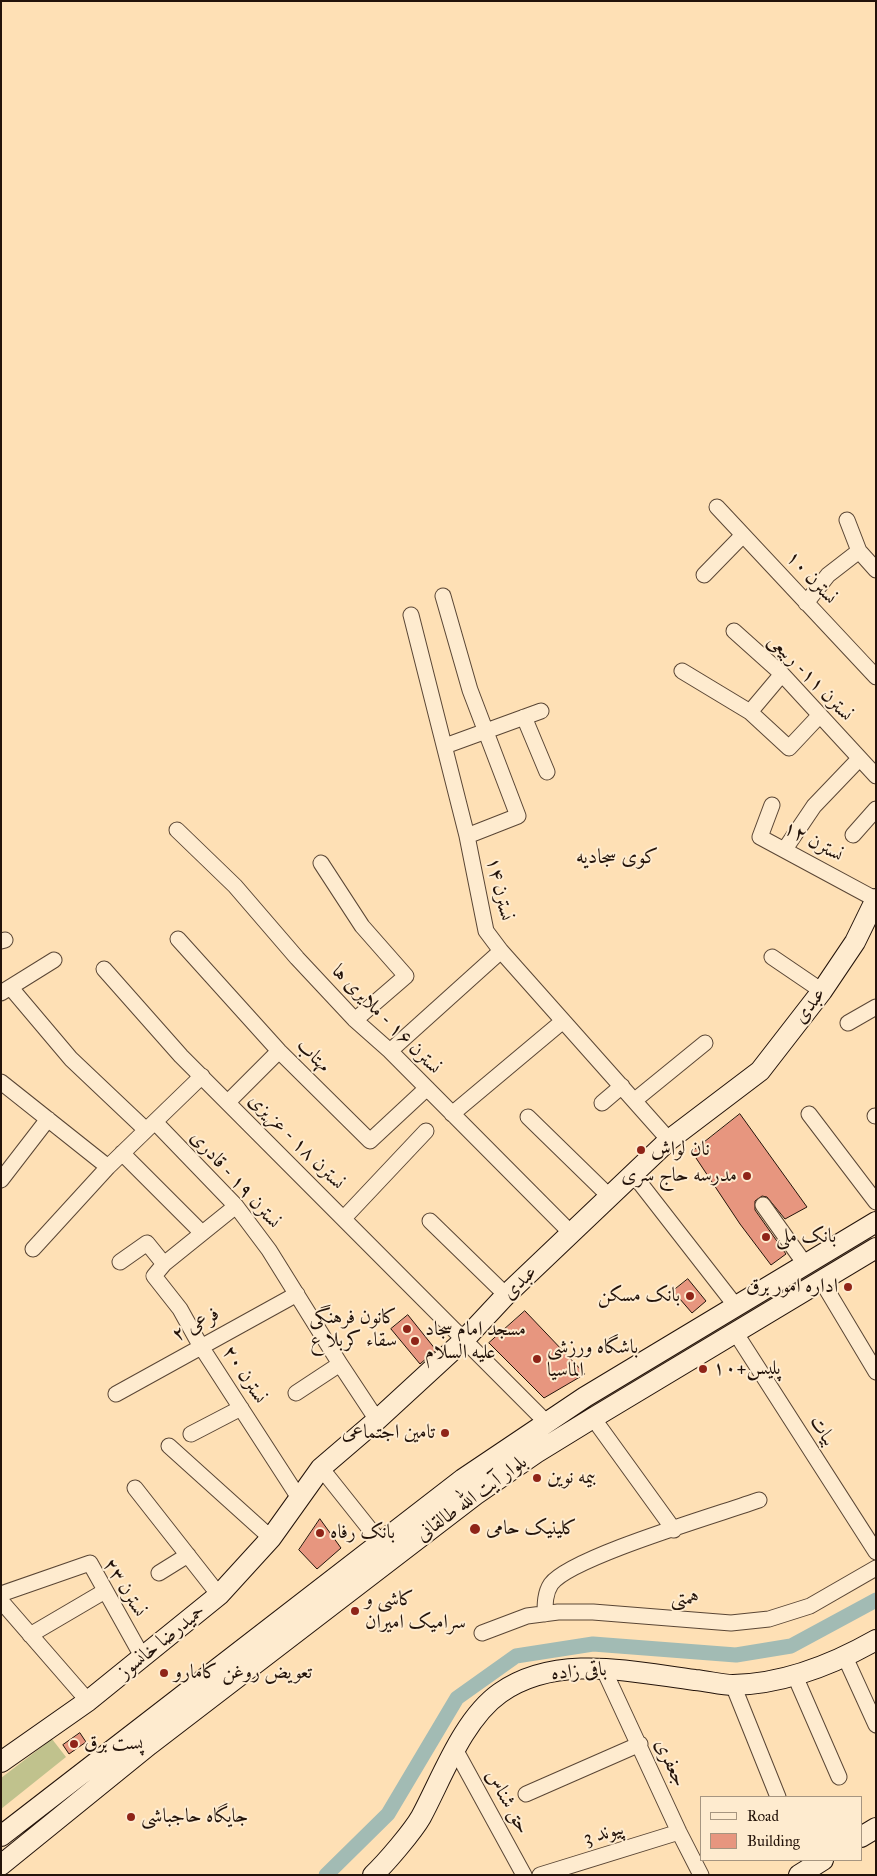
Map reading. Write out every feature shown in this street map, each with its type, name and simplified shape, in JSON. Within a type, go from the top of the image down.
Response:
[{"type":"main road","name":"عبدی","points":[[299,1498],[321,1468],[377,1420],[464,1340],[506,1295],[669,1140],[760,1071],[822,991],[855,942],[876,899]]},
{"type":"main road","name":"بلوار آیت الله طالقانی","points":[[1,1836],[463,1479],[546,1422],[735,1305],[876,1222]]},
{"type":"main road","name":"بلوار آیت الله طالقانی","points":[[1,1865],[157,1739],[404,1548],[536,1453],[876,1248]]},
{"type":"main road","name":"حمیدرضا خانسوز","points":[[1,1762],[88,1701],[219,1595],[271,1538],[299,1498]]},
{"type":"main road","name":"باقی زاده","points":[[374,1874],[420,1819],[455,1749],[482,1709],[500,1693],[530,1679],[552,1672],[603,1668],[733,1685],[795,1676],[845,1657],[876,1640]]},
{"type":"main road","points":[[862,1836],[876,1828]]},
{"type":"street","name":"نسترن ۱۰","points":[[717,507],[876,677]]},
{"type":"street","points":[[806,603],[828,575],[870,560],[847,520]]},
{"type":"street","points":[[704,575],[743,535]]},
{"type":"street","points":[[443,596],[470,690],[518,816],[467,836]]},
{"type":"street","name":"نسترن ۱۴","points":[[411,615],[467,836],[486,931],[501,951],[669,1140]]},
{"type":"street","name":"نسترن ۱۱- ربیعی","points":[[734,631],[782,674],[876,776]]},
{"type":"street","points":[[682,671],[750,712],[789,748],[820,715]]},
{"type":"street","points":[[750,712],[782,674]]},
{"type":"street","points":[[445,746],[541,711]]},
{"type":"street","points":[[524,717],[547,772]]},
{"type":"street","points":[[785,850],[814,806],[859,758]]},
{"type":"street","name":"نسترن ۱۲","points":[[772,805],[760,837],[876,899]]},
{"type":"street","points":[[853,835],[876,809]]},
{"type":"street","name":"نسترن ۱۶ - ملایری ها","points":[[177,830],[235,886],[297,958],[355,1020],[390,1051],[572,1234]]},
{"type":"street","points":[[321,863],[362,926],[406,976],[355,1020]]},
{"type":"street","name":"مهتاب","points":[[178,939],[279,1051],[370,1140],[427,1088]]},
{"type":"street","points":[[390,1051],[501,951]]},
{"type":"street","points":[[772,957],[822,991]]},
{"type":"street","points":[[4,990],[54,960]]},
{"type":"street","name":"نسترن ۱۸ - عزیزی","points":[[104,969],[181,1056],[546,1422]]},
{"type":"street","name":"نسترن ۱۹ - قادری","points":[[4,990],[71,1060],[150,1126],[236,1206],[269,1250],[377,1420]]},
{"type":"street","points":[[848,1023],[876,1007]]},
{"type":"street","points":[[452,1114],[563,1021]]},
{"type":"street","points":[[635,1100],[705,1043]]},
{"type":"street","points":[[228,1102],[279,1051]]},
{"type":"street","points":[[33,1249],[108,1167],[202,1076]]},
{"type":"street","points":[[1,1082],[108,1167]]},
{"type":"street","points":[[602,1103],[622,1086]]},
{"type":"street","points":[[809,1114],[876,1202]]},
{"type":"street","points":[[528,1117],[609,1196]]},
{"type":"street","points":[[1,1180],[48,1119]]},
{"type":"street","points":[[344,1218],[426,1130]]},
{"type":"street","points":[[122,1153],[202,1233]]},
{"type":"street","points":[[633,1174],[735,1305]]},
{"type":"street","points":[[764,1205],[806,1264]]},
{"type":"street","points":[[120,1262],[147,1243],[164,1264],[236,1206]]},
{"type":"street","points":[[430,1221],[506,1295]]},
{"type":"street","name":"نسترن ۲۰","points":[[164,1264],[154,1276],[180,1309],[200,1345],[299,1498]]},
{"type":"street","points":[[821,1280],[876,1372]]},
{"type":"street","name":"فرعی ۲","points":[[116,1394],[200,1345],[297,1294]]},
{"type":"street","name":"بیات","points":[[735,1332],[876,1552]]},
{"type":"street","points":[[296,1392],[340,1364]]},
{"type":"street","points":[[190,1434],[242,1408]]},
{"type":"street","points":[[593,1418],[674,1530]]},
{"type":"street","points":[[169,1446],[271,1538]]},
{"type":"street","points":[[321,1468],[380,1542]]},
{"type":"street","points":[[135,1488],[219,1595]]},
{"type":"street","points":[[545,1614],[546,1596],[551,1584],[565,1572],[593,1558],[759,1500]]},
{"type":"street","points":[[159,1573],[188,1556]]},
{"type":"street","name":"نسترن ۲۳","points":[[1,1594],[90,1563],[143,1658]]},
{"type":"street","name":"همتی","points":[[482,1633],[527,1616],[545,1614],[592,1612],[731,1623],[769,1619],[810,1606],[876,1568]]},
{"type":"street","points":[[30,1635],[105,1591]]},
{"type":"street","points":[[1,1601],[88,1701]]},
{"type":"street","points":[[845,1657],[876,1724]]},
{"type":"street","name":"جعفری","points":[[603,1668],[701,1875]]},
{"type":"street","points":[[795,1676],[839,1776]]},
{"type":"street","points":[[733,1685],[778,1796]]},
{"type":"street","points":[[526,1794],[640,1744]]},
{"type":"street","name":"حق شناس","points":[[455,1749],[524,1875]]},
{"type":"street","name":"پیوند 3","points":[[540,1875],[679,1832]]},
{"type":"green space","points":[[52,1739],[66,1757],[1,1809],[1,1778]]},
{"type":"building","name":"مدرسه حاج سری","points":[[740,1114],[807,1207],[785,1219],[767,1197],[762,1196],[755,1201],[755,1210],[786,1254],[771,1265],[740,1224],[692,1152]]},
{"type":"building","name":"بانک مسکن","points":[[688,1279],[706,1301],[692,1313],[673,1291]]},
{"type":"building","name":"باشگاه ورزشی الماسیا","points":[[525,1311],[585,1374],[544,1398],[489,1343]]},
{"type":"building","name":"مسجد امام سجاد علیه السلام","points":[[408,1315],[436,1350],[420,1364],[391,1329]]},
{"type":"building","name":"بانک رفاه","points":[[320,1519],[341,1548],[317,1569],[299,1550]]},
{"type":"building","name":"پست برق","points":[[80,1733],[86,1742],[69,1754],[63,1745]]},
{"type":"waterway","points":[[326,1875],[388,1814],[457,1698],[516,1656],[593,1644],[736,1655],[791,1646],[876,1600]]},
{"type":"place","name":"نان لواش","points":[[641,1150]]},
{"type":"place","name":"مدرسه حاج سری","points":[[747,1176]]},
{"type":"place","name":"بانک ملی","points":[[766,1237]]},
{"type":"place","name":"اداره امور برق","points":[[848,1287]]},
{"type":"place","name":"بانک مسکن","points":[[690,1296]]},
{"type":"place","name":"کانون فرهنگی سقاء کربلا ع","points":[[407,1329]]},
{"type":"place","name":"مسجد امام سجاد علیه السلام","points":[[415,1341]]},
{"type":"place","name":"باشگاه ورزشی الماسیا","points":[[537,1359]]},
{"type":"place","name":"پلیس+۱۰","points":[[703,1369]]},
{"type":"place","name":"تامین اجتماعی","points":[[445,1433]]},
{"type":"place","name":"بیمه نوین","points":[[537,1478]]},
{"type":"place","name":"کلینیک حامی","points":[[475,1529]]},
{"type":"place","name":"بانک رفاه","points":[[320,1533]]},
{"type":"place","name":"کاشی و سرامیک امیران","points":[[355,1611]]},
{"type":"place","name":"تعویض روغن کامارو","points":[[164,1673]]},
{"type":"place","name":"پست برق","points":[[74,1744]]},
{"type":"place","name":"جایگاه حاجباشی","points":[[131,1817]]},
{"type":"district","name":"کوی سجادیه","points":[[617,858]]}]
